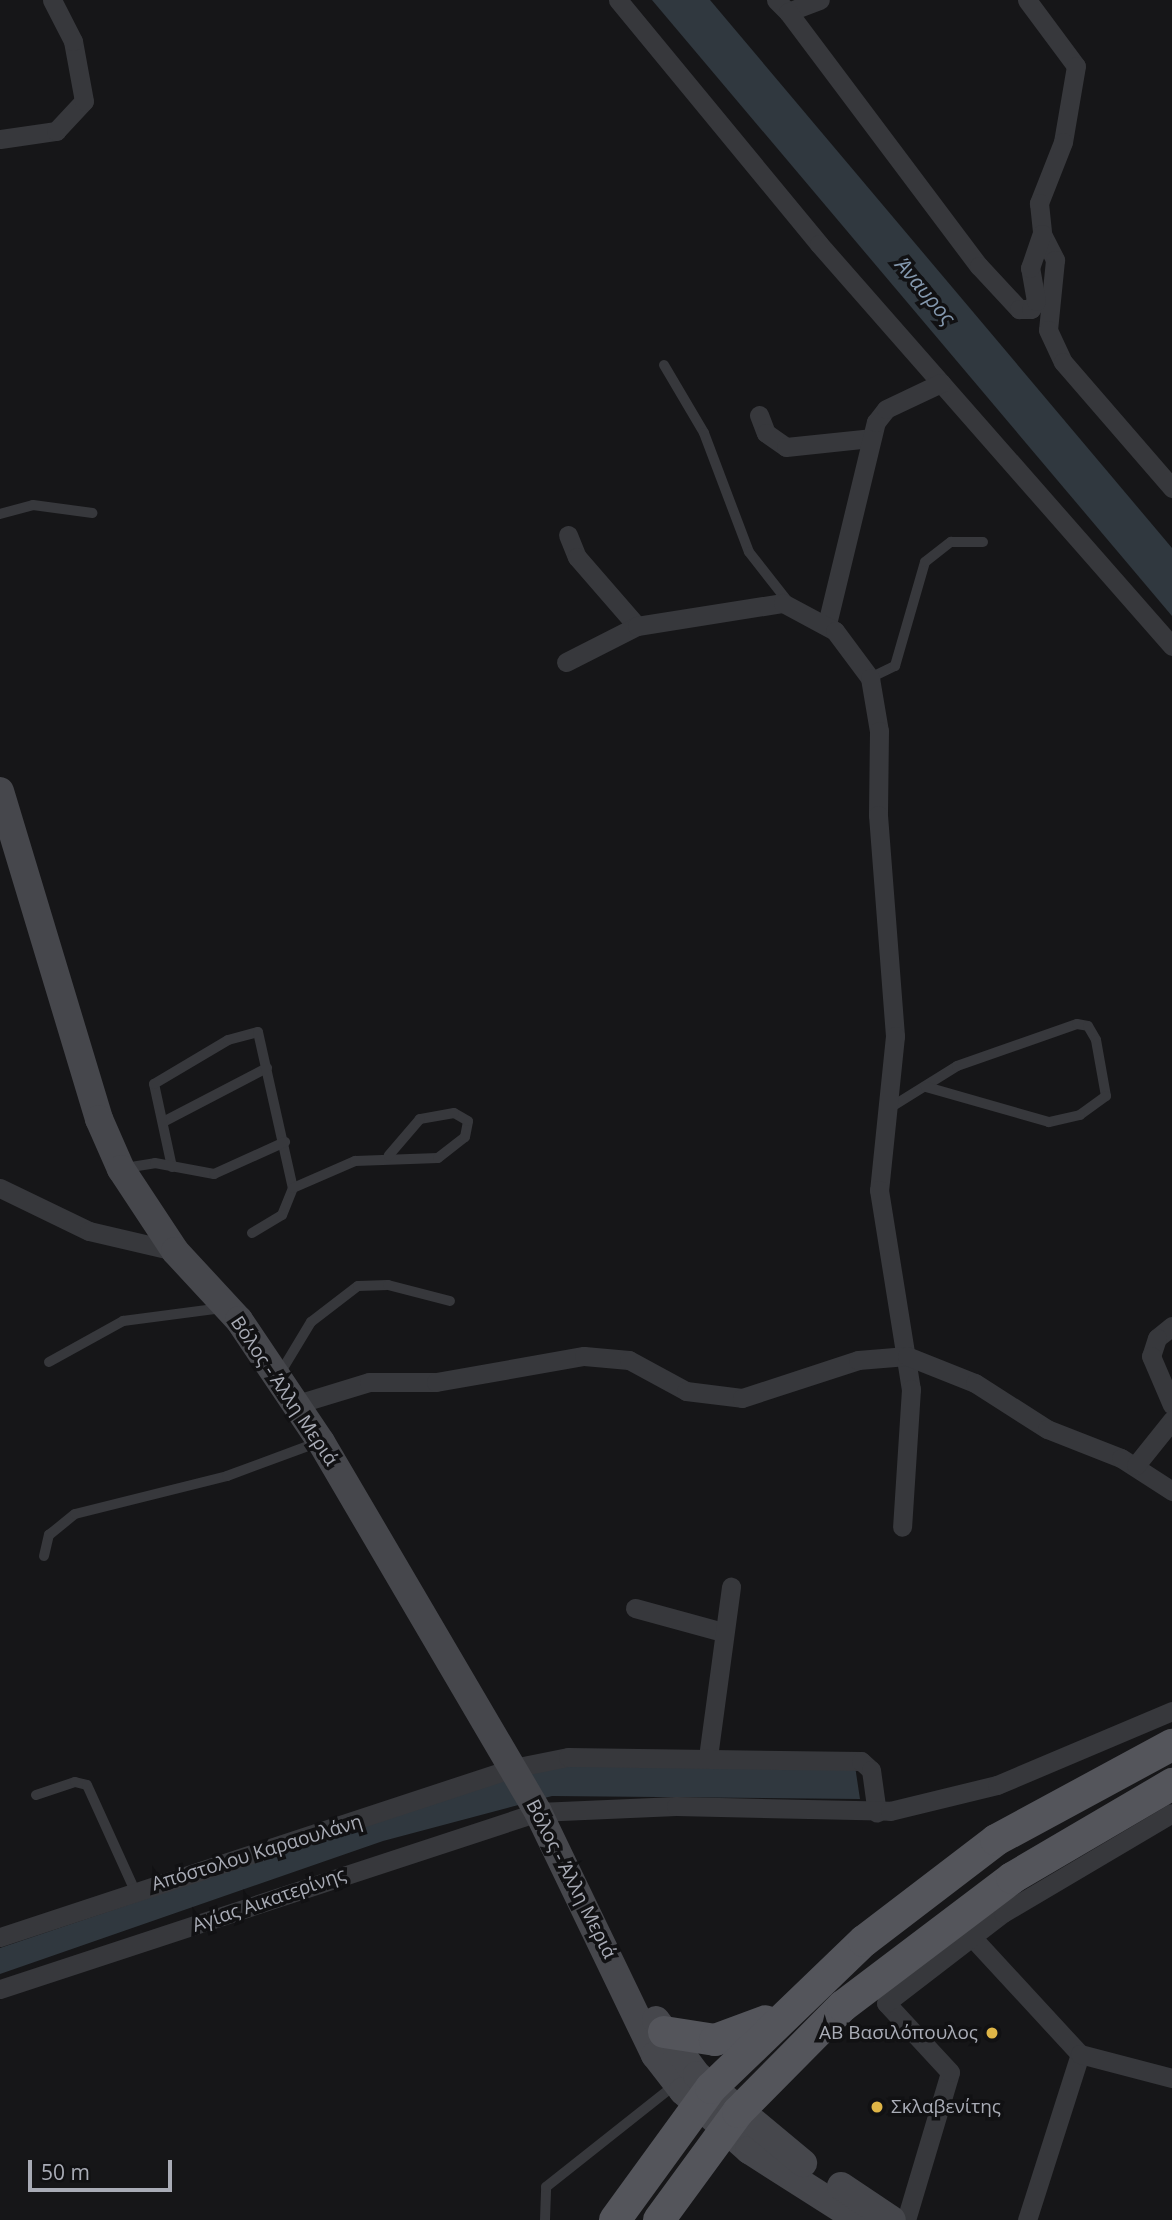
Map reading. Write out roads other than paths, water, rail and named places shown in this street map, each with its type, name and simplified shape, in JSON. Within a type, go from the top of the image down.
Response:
[{"type":"main road","name":"Βόλος - Άλλη Μεριά","points":[[0,791],[95,1107],[121,1169],[175,1251],[228,1307],[279,1375],[321,1442],[538,1812],[619,1974],[639,2028],[695,2092],[731,2121]]},
{"type":"main road","points":[[615,2220],[695,2092],[875,1932],[996,1840],[1172,1745]]},
{"type":"main road","points":[[659,2220],[731,2121],[843,2006],[918,1944],[1057,1847],[1172,1784]]},
{"type":"main road","name":"Βόλος - Άλλη Μεριά","points":[[619,1974],[664,2032],[695,2092]]},
{"type":"main road","points":[[664,2032],[723,2039],[781,2016]]},
{"type":"main road","points":[[731,2121],[859,2220]]},
{"type":"main road","points":[[731,2121],[789,2154],[892,2220]]},
{"type":"street","points":[[0,139],[56,131],[84,101],[73,41],[52,0]]},
{"type":"street","points":[[618,0],[941,383],[1172,646]]},
{"type":"street","points":[[820,0],[782,6],[979,266],[1019,309],[1031,309],[1035,302],[1030,268],[1042,234]]},
{"type":"street","points":[[1027,0],[1076,66],[1063,142],[1039,203],[1042,234],[1055,260],[1046,314],[1054,348],[1172,488]]},
{"type":"street","points":[[827,624],[844,573],[871,438],[887,409],[941,383]]},
{"type":"street","points":[[759,415],[766,433],[786,447],[871,438]]},
{"type":"street","points":[[568,535],[577,557],[637,626]]},
{"type":"street","points":[[566,662],[637,626],[790,603],[827,624],[854,648],[870,678],[880,731],[878,815],[895,1036],[879,1190],[907,1356],[911,1396],[902,1527]]},
{"type":"street","points":[[0,1188],[89,1231],[175,1251]]},
{"type":"street","points":[[1172,1326],[1157,1338],[1151,1356],[1172,1405]]},
{"type":"street","points":[[297,1404],[369,1382],[436,1382],[584,1356],[629,1360],[686,1391],[742,1398],[858,1360],[907,1356],[993,1392],[1047,1429],[1136,1465],[1172,1491]]},
{"type":"street","points":[[1136,1465],[1172,1420]]},
{"type":"street","points":[[708,1757],[731,1587]]},
{"type":"street","points":[[635,1608],[723,1632]]},
{"type":"street","name":"Αγίας Αικατερίνης","points":[[0,1989],[538,1812],[676,1806],[877,1813],[997,1785],[1172,1711]]},
{"type":"street","name":"Απόστολου Καραουλάνη","points":[[0,1937],[513,1768],[635,1753],[861,1761],[871,1770],[877,1813]]},
{"type":"street","points":[[906,2220],[950,2072],[886,2003],[970,1935],[1172,1813]]},
{"type":"street","points":[[970,1935],[1080,2054],[1172,2078]]},
{"type":"street","points":[[1027,2220],[1080,2054]]},
{"type":"lane","points":[[664,365],[704,433],[749,552],[790,603]]},
{"type":"lane","points":[[0,514],[33,505],[92,513]]},
{"type":"lane","points":[[870,678],[895,666],[925,562],[951,542],[983,542]]},
{"type":"lane","points":[[887,1110],[957,1066],[1077,1024],[1088,1026],[1096,1040],[1106,1096],[1080,1115],[1049,1122],[926,1087]]},
{"type":"lane","points":[[172,1167],[165,1121],[154,1084],[228,1040],[258,1032],[285,1142],[293,1188],[282,1215],[252,1233]]},
{"type":"lane","points":[[165,1121],[267,1068]]},
{"type":"lane","points":[[293,1188],[355,1161],[389,1155],[407,1162],[438,1158],[465,1136],[468,1121],[454,1113],[420,1119],[389,1155]]},
{"type":"lane","points":[[121,1169],[141,1163],[214,1174],[285,1142]]},
{"type":"lane","points":[[279,1375],[311,1322],[358,1286],[388,1285],[450,1301]]},
{"type":"lane","points":[[49,1362],[123,1321],[228,1307]]},
{"type":"lane","points":[[44,1556],[48,1535],[75,1514],[228,1476],[321,1442]]},
{"type":"lane","points":[[36,1795],[75,1782],[87,1785],[135,1891]]},
{"type":"lane","points":[[545,2220],[546,2187],[695,2092]]},
{"type":"water","name":"Άναυρος","points":[[652,0],[710,0],[1172,548],[1172,616]]},
{"type":"water","points":[[543,1765],[855,1766],[860,1799],[552,1796],[383,1841],[0,1974],[0,1948]]},
{"type":"place","name":"ΑΒ Βασιλόπουλος","points":[[992,2033]]},
{"type":"place","name":"Σκλαβενίτης","points":[[877,2107]]}]
